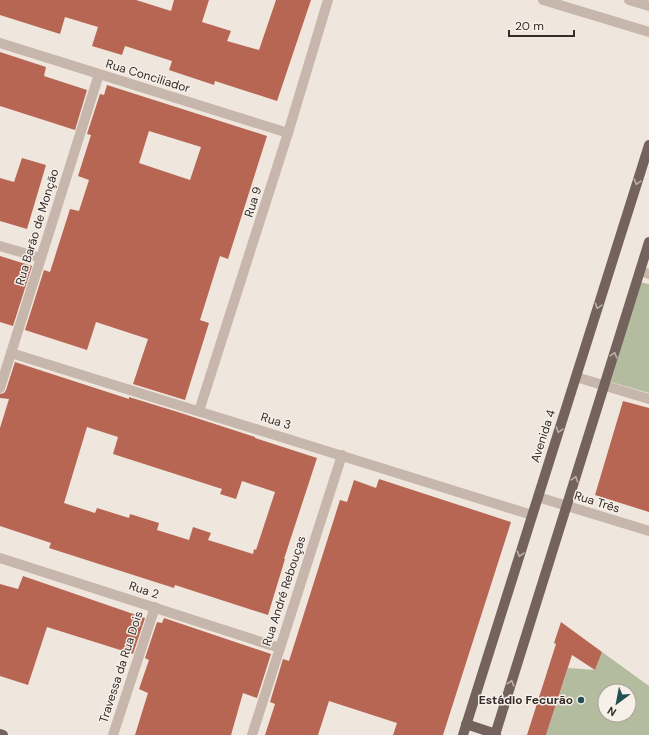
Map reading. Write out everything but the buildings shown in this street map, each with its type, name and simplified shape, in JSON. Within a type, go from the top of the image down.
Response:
[{"type":"main road","name":"Avenida 4","points":[[463,735],[649,145]]},
{"type":"main road","points":[[466,724],[495,734],[604,386],[645,272],[649,242]]},
{"type":"street","name":"Rua 9","points":[[200,411],[288,134],[328,0]]},
{"type":"street","points":[[543,0],[649,32]]},
{"type":"street","points":[[629,0],[649,6]]},
{"type":"street","name":"Rua Conciliador","points":[[0,43],[288,134]]},
{"type":"street","name":"Rua Barão de Monção","points":[[0,388],[99,74]]},
{"type":"street","points":[[0,246],[41,258]]},
{"type":"street","name":"Rua 3","points":[[11,353],[532,515]]},
{"type":"street","points":[[576,377],[649,400]]},
{"type":"street","name":"Rua André Rebouças","points":[[252,735],[342,455]]},
{"type":"street","name":"Rua Três","points":[[538,497],[649,531]]},
{"type":"street","name":"Rua 2","points":[[0,558],[280,648]]},
{"type":"street","name":"Travessa da Rua Dois","points":[[113,735],[155,608]]},
{"type":"green space","points":[[640,282],[649,284],[649,393],[611,382]]},
{"type":"green space","name":"Estádio Fecurão","points":[[602,652],[649,686],[649,735],[546,735],[568,668],[595,670]]},
{"type":"place","name":"Estádio Fecurão","points":[[581,700]]}]
